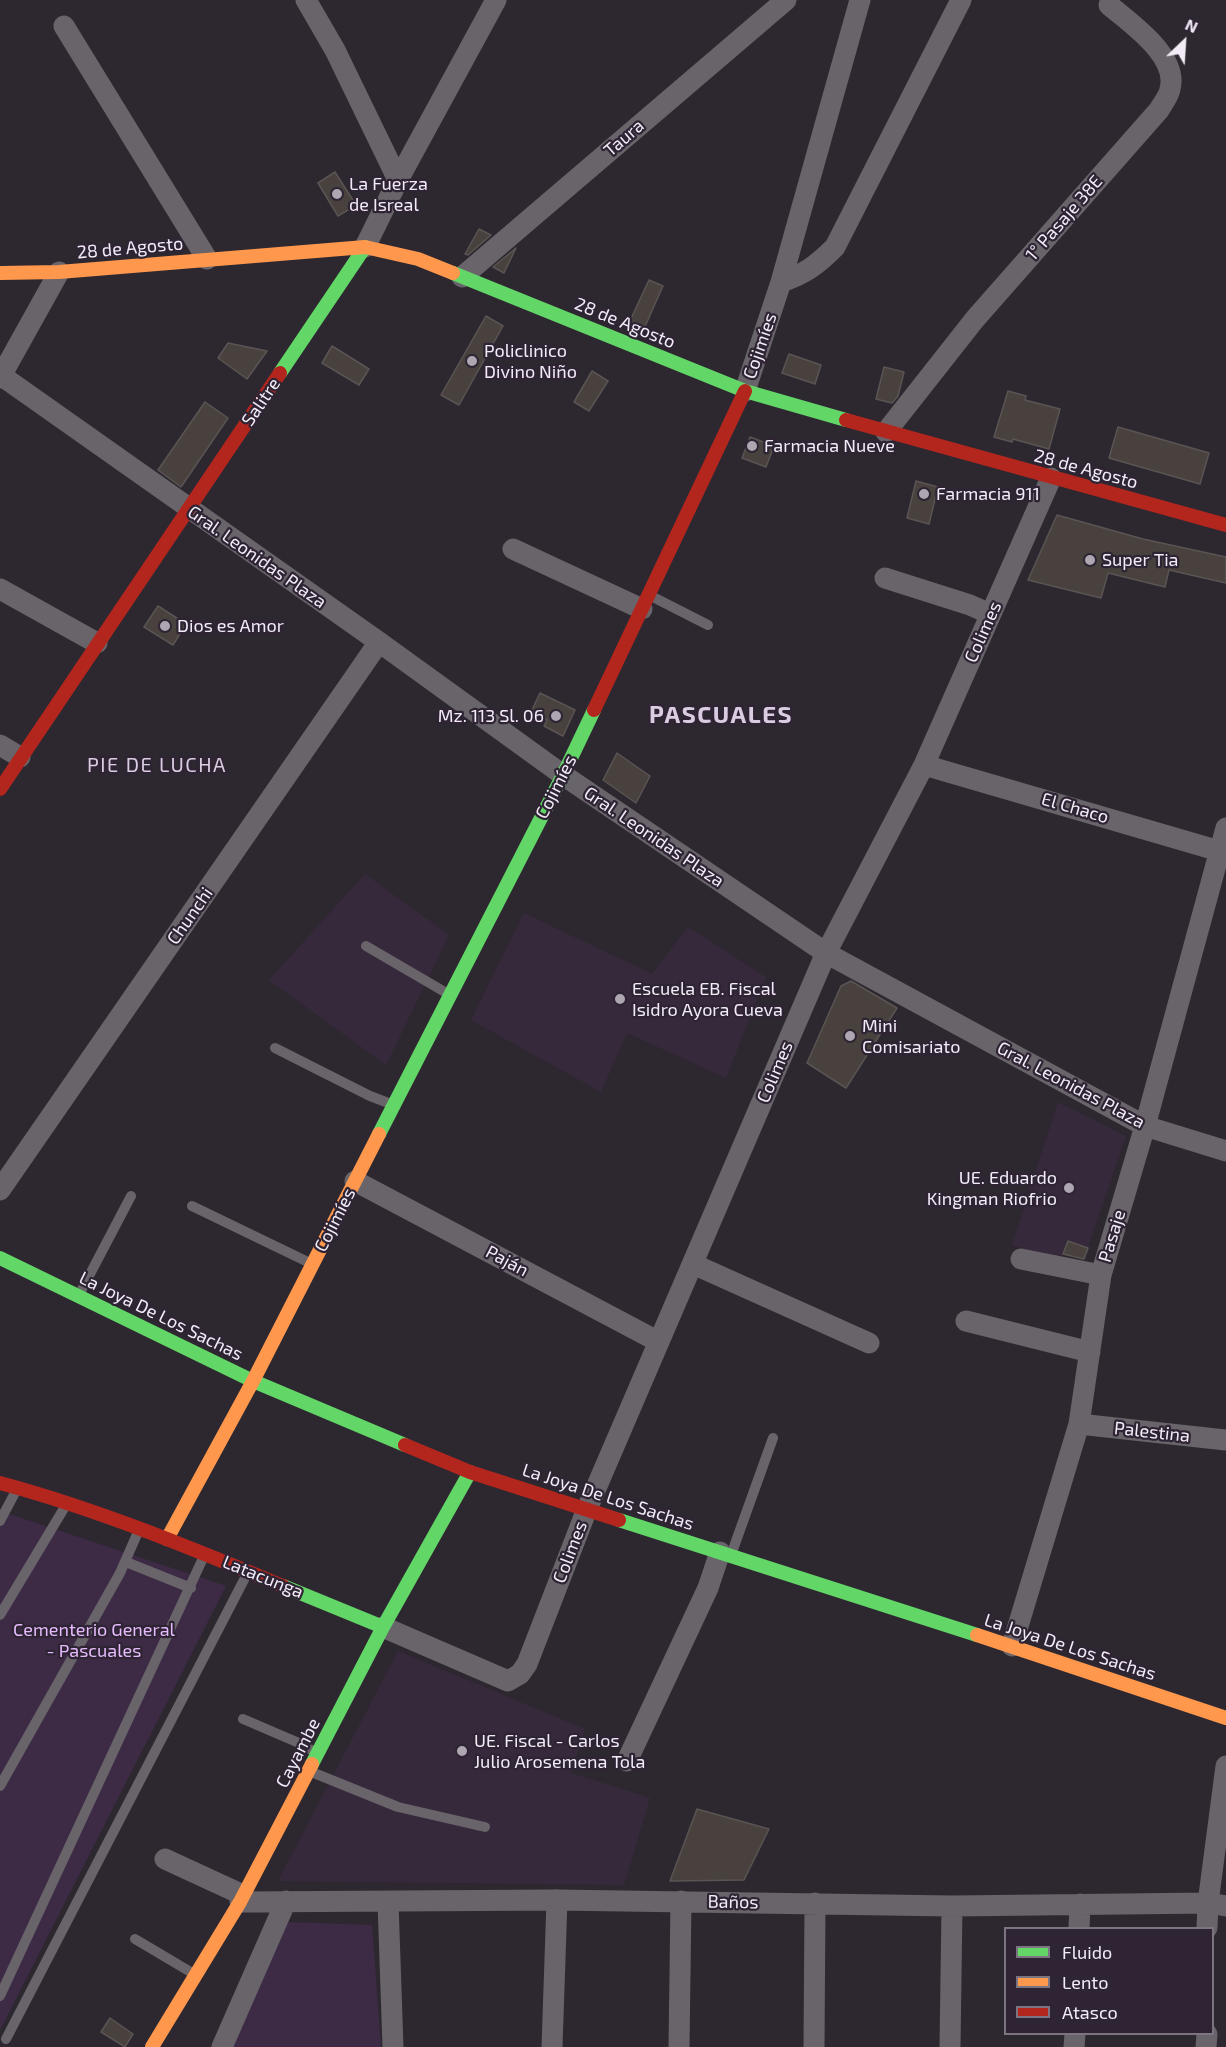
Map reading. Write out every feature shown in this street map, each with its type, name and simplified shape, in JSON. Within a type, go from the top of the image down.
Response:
[{"type":"street","points":[[306,0],[335,50],[398,180]]},
{"type":"street","name":"Salitre","points":[[0,789],[365,247],[398,180],[496,0]]},
{"type":"street","name":"Taura","points":[[462,277],[786,0]]},
{"type":"street","name":"Cojimíes","points":[[167,1539],[254,1381],[563,775],[745,391],[781,282],[861,0]]},
{"type":"street","points":[[781,282],[801,275],[818,264],[835,247],[961,0]]},
{"type":"street","name":"1° Pasaje 38E","points":[[886,432],[975,319],[1159,110],[1171,88],[1168,63],[1152,42],[1109,4]]},
{"type":"street","points":[[64,26],[207,259]]},
{"type":"street","name":"28 de Agosto","points":[[0,273],[59,272],[365,247],[418,260],[745,391],[1226,525]]},
{"type":"street","points":[[1,377],[59,272]]},
{"type":"street","name":"Gral. Leonidas Plaza","points":[[1,377],[379,642],[563,775],[826,953],[1145,1126],[1226,1151]]},
{"type":"street","name":"Colimes","points":[[520,1674],[527,1664],[586,1509],[826,953],[924,765],[1051,478]]},
{"type":"street","points":[[513,549],[645,602]]},
{"type":"street","points":[[885,578],[970,605],[990,615]]},
{"type":"street","points":[[0,589],[97,643]]},
{"type":"street","name":"Chunchi","points":[[0,1190],[379,642]]},
{"type":"street","points":[[0,745],[20,757]]},
{"type":"street","name":"El Chaco","points":[[924,765],[1223,852]]},
{"type":"street","name":"Pasaje","points":[[1012,1647],[1079,1424],[1101,1275],[1223,852],[1226,828]]},
{"type":"street","name":"Paján","points":[[355,1181],[658,1342]]},
{"type":"street","name":"La Joya De Los Sachas","points":[[0,1257],[254,1381],[470,1472],[1226,1718]]},
{"type":"street","points":[[1021,1259],[1101,1275]]},
{"type":"street","points":[[693,1264],[869,1343]]},
{"type":"street","points":[[966,1321],[1090,1352]]},
{"type":"street","name":"Palestina","points":[[1079,1424],[1226,1440]]},
{"type":"street","name":"Cayambe","points":[[152,2047],[242,1899],[383,1627],[470,1472]]},
{"type":"street","name":"Latacunga","points":[[0,1483],[167,1539],[508,1681],[520,1674]]},
{"type":"street","points":[[627,1761],[725,1554]]},
{"type":"street","points":[[1208,1927],[1217,1904],[1226,1766]]},
{"type":"street","points":[[165,1859],[242,1899]]},
{"type":"street","name":"Baños","points":[[242,1899],[388,1902],[681,1901],[952,1906],[1217,1904]]},
{"type":"street","points":[[552,2047],[557,1900]]},
{"type":"street","points":[[222,2047],[286,1901]]},
{"type":"street","points":[[679,2047],[681,1901]]},
{"type":"street","points":[[388,1902],[393,2047]]},
{"type":"street","points":[[814,2047],[815,1903]]},
{"type":"street","points":[[1079,1927],[1080,1904]]},
{"type":"street","points":[[950,2047],[952,1906]]},
{"type":"lane","points":[[645,602],[708,626]]},
{"type":"lane","points":[[366,946],[450,995]]},
{"type":"lane","points":[[275,1048],[370,1096],[394,1105]]},
{"type":"lane","points":[[79,1296],[132,1196]]},
{"type":"lane","points":[[192,1206],[313,1265]]},
{"type":"lane","points":[[725,1554],[773,1438]]},
{"type":"lane","points":[[0,1521],[18,1488]]},
{"type":"lane","points":[[0,1615],[67,1504]]},
{"type":"lane","points":[[0,1786],[126,1562],[139,1529]]},
{"type":"lane","points":[[0,1996],[205,1554]]},
{"type":"lane","points":[[126,1562],[191,1588]]},
{"type":"lane","points":[[6,2039],[248,1571]]},
{"type":"lane","points":[[243,1719],[318,1754]]},
{"type":"lane","points":[[309,1770],[398,1807],[485,1827]]},
{"type":"lane","points":[[135,1939],[196,1976]]},
{"type":"shaded area","points":[[365,874],[449,935],[386,1065],[269,980]]},
{"type":"shaded area","name":"Escuela EB. Fiscal Isidro Ayora Cueva","points":[[524,913],[652,974],[688,927],[766,977],[726,1078],[627,1033],[601,1092],[471,1020]]},
{"type":"shaded area","name":"UE. Eduardo Kingman Riofrio","points":[[1058,1102],[1126,1136],[1088,1247],[1068,1240],[1061,1258],[1012,1245]]},
{"type":"shaded area","name":"UE. Fiscal - Carlos Julio Arosemena Tola","points":[[398,1651],[585,1729],[571,1773],[650,1798],[624,1885],[278,1881]]},
{"type":"green space","name":"Cementerio General - Pascuales","points":[[0,1511],[226,1586],[0,2030]]},
{"type":"green space","points":[[286,1922],[372,1925],[381,2047],[229,2047]]},
{"type":"building","name":"La Fuerza de Isreal","points":[[335,172],[356,205],[338,216],[318,183]]},
{"type":"building","points":[[479,229],[491,235],[468,255],[465,254]]},
{"type":"building","points":[[516,248],[504,273],[493,267]]},
{"type":"building","points":[[649,280],[663,286],[643,331],[628,325]]},
{"type":"building","name":"Policlinico Divino Niño","points":[[486,316],[503,326],[459,405],[441,395]]},
{"type":"building","points":[[228,343],[267,351],[247,379],[218,358]]},
{"type":"building","points":[[332,346],[369,369],[359,385],[322,363]]},
{"type":"building","points":[[789,354],[821,365],[815,384],[782,373]]},
{"type":"building","points":[[884,367],[904,372],[898,396],[892,403],[876,399]]},
{"type":"building","points":[[592,371],[608,381],[589,411],[574,402]]},
{"type":"building","points":[[1008,391],[1026,396],[1025,400],[1060,409],[1049,449],[1013,439],[1012,442],[994,437]]},
{"type":"building","points":[[205,402],[228,418],[181,487],[158,470]]},
{"type":"building","points":[[1118,427],[1209,453],[1200,484],[1109,458]]},
{"type":"building","points":[[750,437],[774,446],[766,467],[742,458]]},
{"type":"building","points":[[916,481],[938,487],[929,524],[907,518]]},
{"type":"building","points":[[1057,515],[1143,539],[1226,557],[1226,583],[1169,570],[1165,587],[1108,573],[1101,598],[1028,580]]},
{"type":"building","name":"Dios es Amor","points":[[158,606],[186,624],[173,645],[144,627]]},
{"type":"building","name":"Mz. 113 Sl. 06","points":[[540,693],[575,710],[563,736],[544,726],[547,720],[531,712]]},
{"type":"building","points":[[617,753],[650,776],[636,803],[603,780]]},
{"type":"building","name":"Mini Comisariato","points":[[851,981],[897,1008],[846,1088],[807,1063],[841,986]]},
{"type":"building","points":[[1068,1241],[1088,1248],[1084,1259],[1063,1254]]},
{"type":"building","points":[[697,1809],[769,1829],[744,1880],[670,1881]]},
{"type":"building","points":[[110,2018],[133,2034],[125,2047],[101,2032]]},
{"type":"traffic: fast","points":[[280,373],[365,247]]},
{"type":"traffic: fast","points":[[453,273],[745,391],[846,420]]},
{"type":"traffic: fast","points":[[379,1134],[594,710]]},
{"type":"traffic: fast","points":[[0,1258],[253,1381],[405,1445]]},
{"type":"traffic: fast","points":[[312,1764],[383,1627],[470,1472]]},
{"type":"traffic: fast","points":[[619,1520],[977,1635]]},
{"type":"traffic: fast","points":[[283,1586],[383,1627]]},
{"type":"traffic: slow","points":[[0,273],[59,272],[365,247],[418,259],[453,273]]},
{"type":"traffic: slow","points":[[167,1539],[253,1381],[379,1134]]},
{"type":"traffic: slow","points":[[977,1635],[1226,1718]]},
{"type":"traffic: slow","points":[[152,2047],[240,1902],[312,1764]]},
{"type":"traffic: jam","points":[[0,789],[280,373]]},
{"type":"traffic: jam","points":[[594,710],[745,391]]},
{"type":"traffic: jam","points":[[846,420],[1226,525]]},
{"type":"traffic: jam","points":[[405,1445],[470,1472],[619,1520]]},
{"type":"traffic: jam","points":[[0,1483],[108,1517],[283,1586]]},
{"type":"place","name":"La Fuerza de Isreal","points":[[337,194]]},
{"type":"place","name":"Policlinico Divino Niño","points":[[472,361]]},
{"type":"place","name":"Farmacia Nueve","points":[[752,446]]},
{"type":"place","name":"Farmacia 911","points":[[924,494]]},
{"type":"place","name":"Super Tia","points":[[1090,560]]},
{"type":"place","name":"Dios es Amor","points":[[165,626]]},
{"type":"place","name":"Mz. 113 Sl. 06","points":[[556,716]]},
{"type":"place","name":"Escuela EB. Fiscal Isidro Ayora Cueva","points":[[620,999]]},
{"type":"place","name":"Mini Comisariato","points":[[850,1036]]},
{"type":"place","name":"UE. Eduardo Kingman Riofrio","points":[[1069,1188]]},
{"type":"place","name":"UE. Fiscal - Carlos Julio Arosemena Tola","points":[[462,1751]]},
{"type":"district","name":"PASCUALES","points":[[721,715]]},
{"type":"district","name":"PIE DE LUCHA","points":[[157,765]]}]
